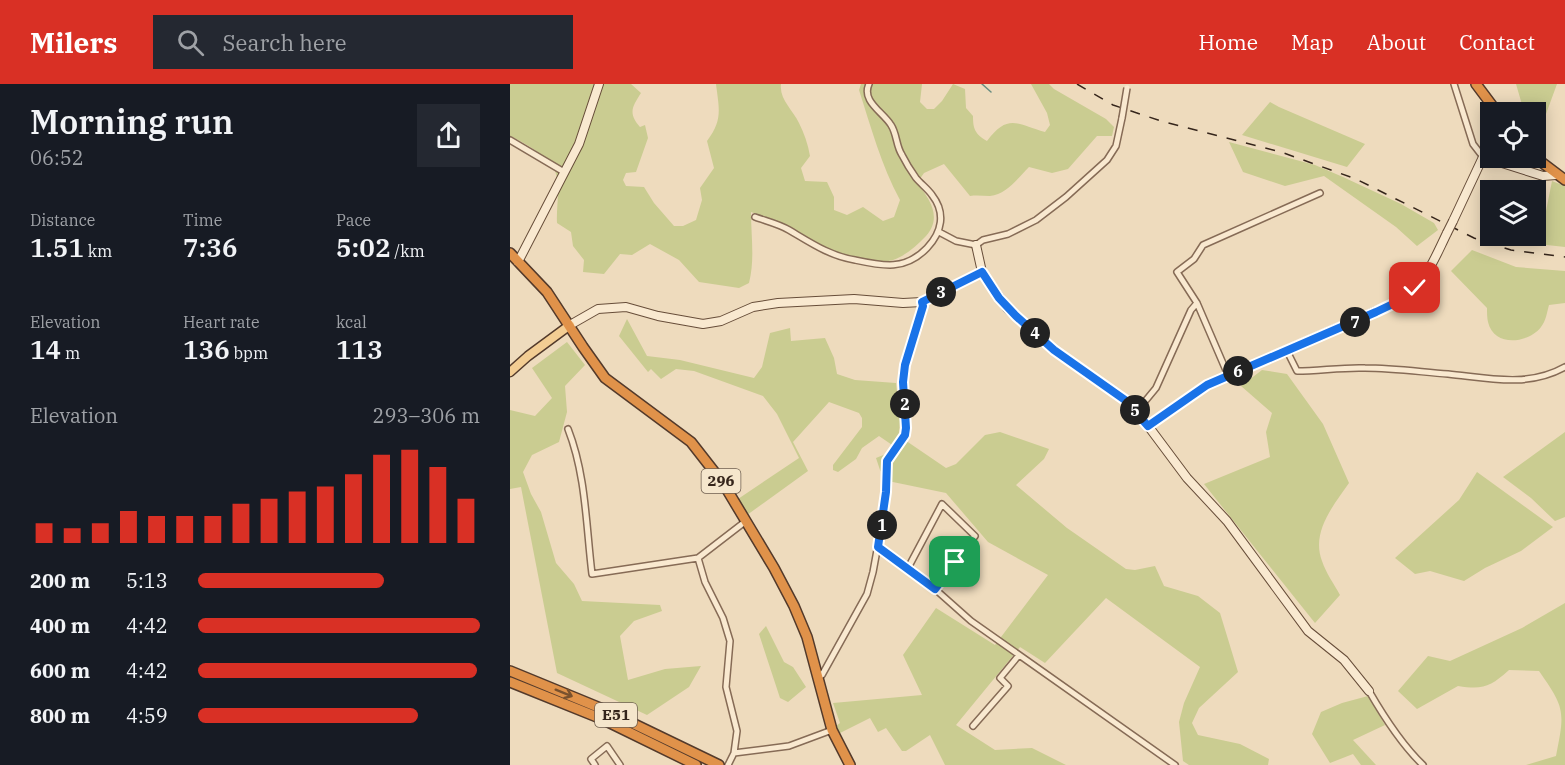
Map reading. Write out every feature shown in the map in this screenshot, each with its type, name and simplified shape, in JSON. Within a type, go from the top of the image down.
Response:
[{"type":"highway","points":[[1476,84],[1490,102]]},
{"type":"highway","points":[[1546,166],[1565,180]]},
{"type":"highway","name":"296","points":[[510,253],[547,292],[605,378],[678,431],[713,468],[794,606],[807,638],[832,730],[850,765]]},
{"type":"highway","name":"E51","points":[[510,671],[605,710],[719,765]]},
{"type":"highway","name":"E51","points":[[510,682],[602,719],[696,765]]},
{"type":"main road","points":[[510,372],[570,326]]},
{"type":"street","points":[[518,262],[579,144],[599,84]]},
{"type":"street","points":[[755,217],[787,229],[813,246],[841,258],[883,266],[894,266],[918,256],[939,232],[939,207],[932,194],[916,178],[900,152],[890,123],[868,99],[870,84]]},
{"type":"street","points":[[1454,84],[1473,144],[1480,153]]},
{"type":"street","points":[[939,232],[956,241],[976,244],[1008,234],[1036,220],[1066,197],[1107,160],[1116,146],[1127,86]]},
{"type":"street","points":[[510,140],[564,172]]},
{"type":"street","points":[[1148,426],[1207,385],[1376,312],[1397,302],[1415,288],[1427,274],[1480,163]]},
{"type":"street","points":[[1518,168],[1544,176],[1556,175]]},
{"type":"street","points":[[1228,375],[1197,303],[1177,272],[1194,259],[1201,248],[1320,193]]},
{"type":"street","points":[[976,244],[982,272],[999,298],[1054,350],[1116,393],[1137,411],[1187,478],[1227,520],[1308,631],[1344,660],[1369,691],[1386,720],[1423,765]]},
{"type":"street","points":[[570,326],[598,309],[626,308],[703,324],[721,321],[753,307],[778,303],[854,299],[903,303],[922,302],[982,272]]},
{"type":"street","points":[[818,676],[822,675],[867,594],[878,547],[886,492],[887,461],[905,435],[903,382],[905,365],[923,306],[922,302]]},
{"type":"street","points":[[1137,411],[1156,388],[1191,310],[1197,303]]},
{"type":"street","points":[[1287,351],[1297,371],[1365,368],[1485,380],[1514,380],[1553,374],[1565,367]]},
{"type":"street","points":[[568,429],[585,496],[584,510],[592,574],[698,558],[746,521]]},
{"type":"street","points":[[908,568],[942,504],[975,536],[935,589]]},
{"type":"street","points":[[878,547],[935,589],[971,621],[1175,765]]},
{"type":"street","points":[[698,558],[705,582],[723,618],[730,641],[726,687],[737,725],[732,756],[728,765]]},
{"type":"street","points":[[973,726],[1008,686],[1000,678],[1019,655]]},
{"type":"street","points":[[732,756],[789,746],[832,730]]},
{"type":"street","points":[[595,765],[591,759],[607,746],[620,765]]},
{"type":"green space","points":[[510,84],[631,84],[641,93],[634,106],[634,118],[640,127],[645,125],[648,138],[636,172],[626,173],[623,180],[626,186],[644,187],[654,203],[674,226],[683,226],[696,220],[702,200],[700,188],[714,168],[707,141],[716,127],[719,114],[716,84],[781,84],[782,95],[799,123],[808,147],[810,156],[801,168],[805,181],[827,182],[834,197],[834,210],[847,215],[863,207],[883,221],[894,217],[900,200],[877,146],[859,90],[861,84],[922,84],[920,102],[927,109],[934,109],[953,84],[965,89],[966,108],[973,116],[976,131],[987,141],[1001,127],[1013,123],[1045,132],[1050,125],[1047,113],[1031,84],[1049,84],[1106,119],[1114,127],[1112,136],[1097,136],[1068,169],[1052,173],[1029,167],[1012,185],[996,195],[970,196],[944,164],[924,173],[917,183],[930,201],[934,215],[931,229],[911,250],[893,260],[861,259],[835,251],[812,242],[784,224],[751,212],[751,274],[749,283],[739,288],[699,282],[679,260],[650,244],[632,255],[620,254],[604,274],[583,272],[584,260],[573,246],[571,232],[557,223],[558,190],[555,171],[542,155],[510,136]]},
{"type":"green space","points":[[1516,84],[1557,84],[1546,114],[1546,102],[1521,102]]},
{"type":"green space","points":[[1270,102],[1365,144],[1347,167],[1242,135]]},
{"type":"green space","points":[[1229,142],[1315,165],[1401,204],[1434,223],[1438,230],[1417,246],[1396,227],[1324,176],[1285,186],[1243,172]]},
{"type":"green space","points":[[1552,181],[1565,186],[1565,247],[1546,245],[1546,211]]},
{"type":"green space","points":[[1472,250],[1516,267],[1565,271],[1565,303],[1549,305],[1543,325],[1528,337],[1512,340],[1497,336],[1488,322],[1487,308],[1451,271]]},
{"type":"green space","points":[[627,319],[647,356],[680,360],[754,378],[762,367],[770,333],[790,328],[791,341],[825,338],[834,358],[837,374],[855,380],[896,383],[900,421],[899,436],[946,468],[956,464],[985,435],[1000,432],[1049,449],[1044,459],[1016,485],[1067,528],[1126,569],[1135,570],[1155,566],[1164,586],[1198,596],[1220,613],[1238,672],[1199,708],[1192,723],[1198,735],[1240,744],[1269,759],[1268,765],[1189,765],[1183,761],[1179,722],[1184,703],[1200,667],[1106,598],[1045,663],[1020,647],[956,725],[995,750],[1032,748],[1066,765],[945,765],[930,735],[906,751],[902,751],[886,728],[878,732],[870,718],[840,733],[836,726],[840,723],[833,703],[922,695],[903,655],[936,608],[995,645],[1048,575],[988,542],[946,493],[888,481],[880,470],[876,458],[898,449],[879,436],[862,448],[856,459],[838,472],[833,470],[833,465],[862,427],[862,418],[859,413],[829,402],[793,442],[808,471],[747,515],[738,499],[799,458],[777,414],[763,396],[694,371],[676,369],[661,379],[651,369],[648,372],[619,336]]},
{"type":"green space","points":[[567,342],[585,365],[565,386],[567,412],[559,442],[532,455],[523,472],[541,512],[556,563],[574,584],[582,601],[660,605],[662,611],[634,621],[620,636],[628,680],[665,669],[701,666],[689,687],[647,715],[557,673],[521,487],[510,489],[510,410],[535,416],[552,398],[532,368]]},
{"type":"green space","points":[[1262,370],[1287,374],[1323,424],[1349,483],[1325,520],[1319,540],[1322,561],[1340,595],[1315,623],[1204,484],[1270,457],[1266,432],[1272,413],[1241,386]]},
{"type":"green space","points":[[1565,432],[1565,517],[1555,521],[1531,498],[1503,477]]},
{"type":"green space","points":[[1477,472],[1553,527],[1521,551],[1464,581],[1430,571],[1415,574],[1395,558],[1459,500]]},
{"type":"green space","points":[[1565,603],[1565,765],[1526,765],[1556,756],[1561,729],[1561,710],[1558,702],[1539,671],[1509,670],[1491,684],[1474,688],[1458,686],[1417,709],[1398,691],[1428,656],[1450,661],[1522,628]]},
{"type":"green space","points":[[766,626],[784,662],[793,667],[806,687],[788,702],[780,698],[759,634]]},
{"type":"green space","points":[[1368,696],[1385,725],[1353,740],[1376,765],[1361,765],[1353,754],[1330,763],[1312,734],[1321,712]]},
{"type":"waterway","points":[[982,84],[991,92]]},
{"type":"railway","points":[[1077,84],[1113,105],[1161,121],[1281,152],[1356,179],[1474,238],[1511,250],[1565,257]]},
{"type":"route","points":[[955,562],[935,589],[878,547],[884,512],[887,461],[905,435],[903,382],[905,365],[923,306],[922,302],[982,272],[1007,308],[1054,350],[1125,400],[1148,426],[1207,385],[1376,312],[1397,302],[1415,288]]}]
